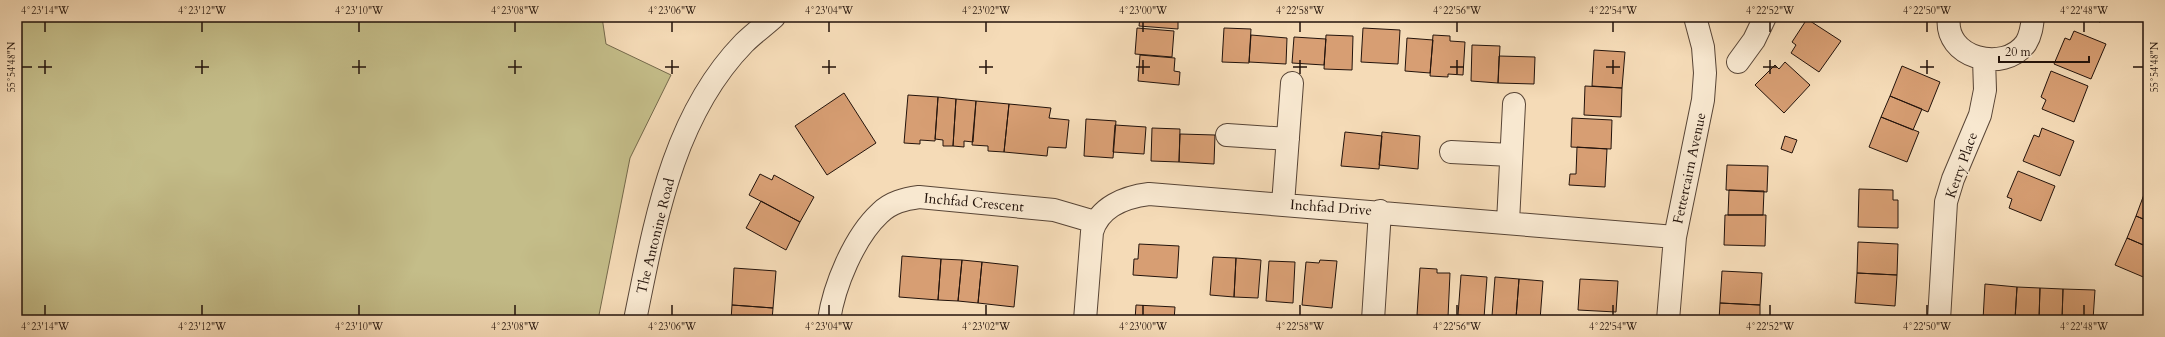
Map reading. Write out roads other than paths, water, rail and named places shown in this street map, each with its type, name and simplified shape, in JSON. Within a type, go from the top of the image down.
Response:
[{"type":"street","name":"The Antonine Road","points":[[635,320],[662,196],[681,141],[709,87],[744,43],[774,17]]},
{"type":"street","name":"Fettercairn Avenue","points":[[1668,320],[1675,237],[1703,100],[1705,73],[1703,47],[1695,17]]},
{"type":"street","points":[[1738,62],[1754,40],[1765,17]]},
{"type":"street","points":[[1949,17],[1951,33],[1957,45],[1967,54],[1984,59],[2002,58],[2016,53],[2026,43],[2031,32],[2033,17]]},
{"type":"street","name":"Kerry Place","points":[[1939,320],[1946,202],[1953,179],[1980,115],[1984,90],[1984,59]]},
{"type":"street","points":[[1283,204],[1292,83]]},
{"type":"street","points":[[1508,222],[1514,104]]},
{"type":"street","points":[[1227,135],[1288,139]]},
{"type":"street","points":[[1451,152],[1511,155]]},
{"type":"street","name":"Inchfad Drive","points":[[1095,222],[1106,210],[1120,200],[1149,194],[1380,211],[1675,237]]},
{"type":"street","name":"Inchfad Crescent","points":[[829,320],[831,308],[843,272],[861,236],[880,212],[899,200],[919,196],[1054,210],[1095,222]]},
{"type":"street","points":[[1373,320],[1380,211]]},
{"type":"street","points":[[1084,320],[1092,232],[1095,222]]}]
